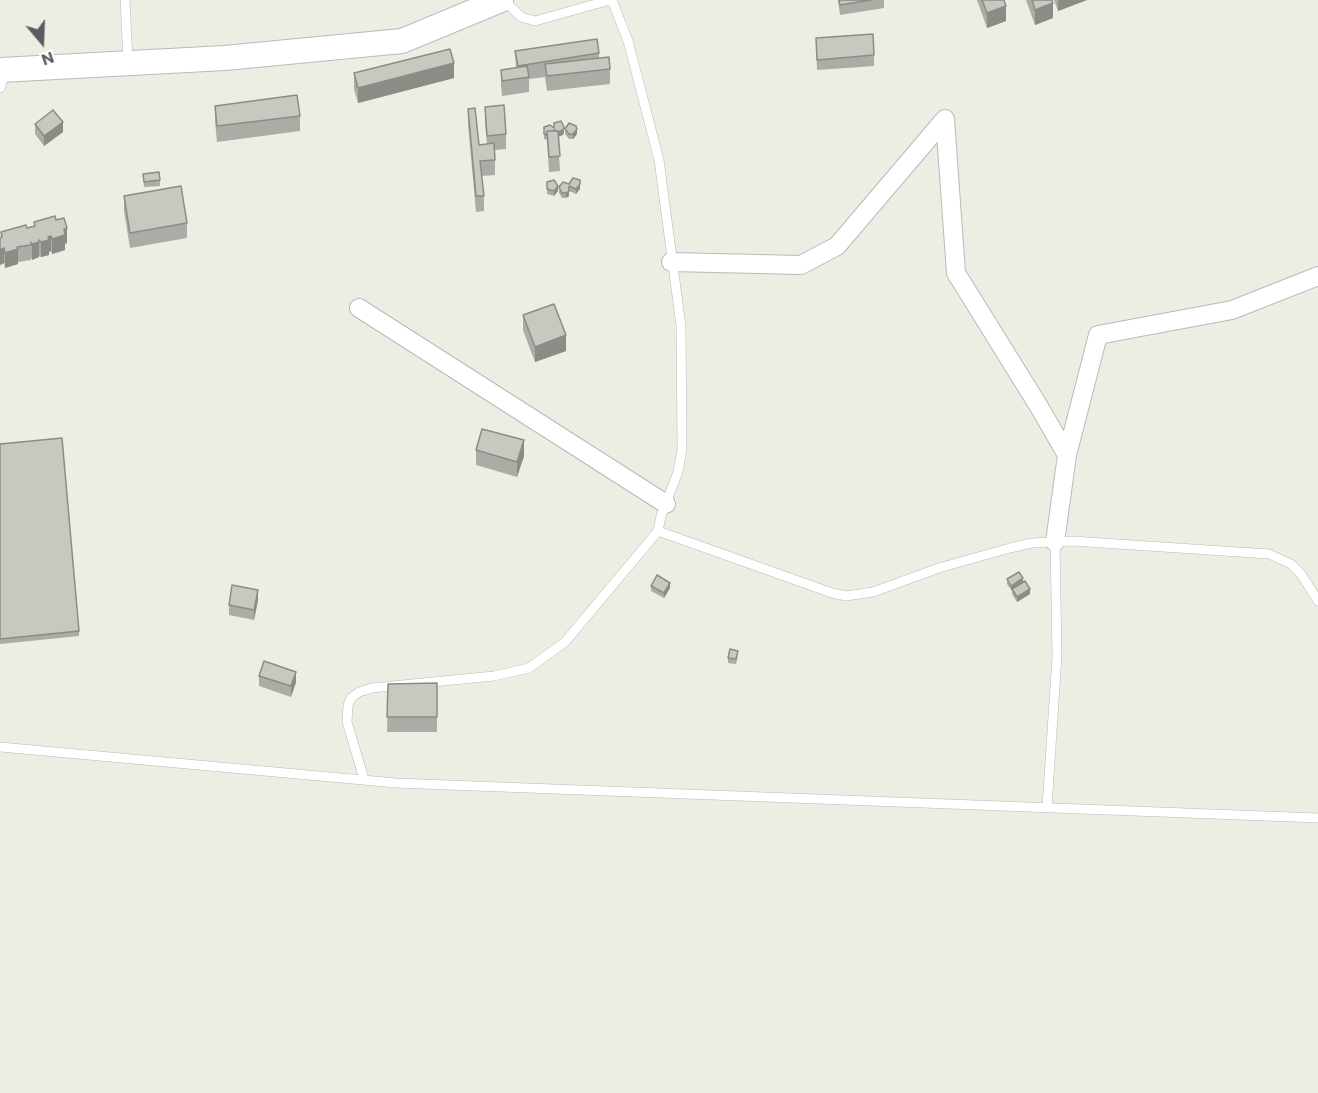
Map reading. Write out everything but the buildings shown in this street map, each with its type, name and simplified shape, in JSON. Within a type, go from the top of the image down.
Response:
[{"type":"street","points":[[2,76],[128,63],[225,58],[402,41],[503,0]]},
{"type":"street","points":[[671,262],[801,265],[837,246],[945,119],[956,273],[1067,455]]},
{"type":"street","points":[[1055,542],[1067,455],[1098,335],[1232,310],[1318,276]]},
{"type":"street","points":[[359,308],[666,504]]},
{"type":"lane","points":[[125,0],[128,63]]},
{"type":"lane","points":[[364,779],[347,722],[348,705],[351,698],[372,688],[494,676],[529,668],[565,642],[658,531],[661,516],[678,472],[682,449],[681,326],[659,160],[628,41],[611,0],[535,21],[521,17],[503,0]]},
{"type":"lane","points":[[658,531],[846,596],[873,592],[939,568],[1010,548],[1032,543],[1072,541],[1269,554],[1291,564],[1301,574],[1318,601]]},
{"type":"lane","points":[[1047,807],[1057,657],[1055,542]]},
{"type":"lane","points":[[0,747],[396,783],[1318,818]]}]
